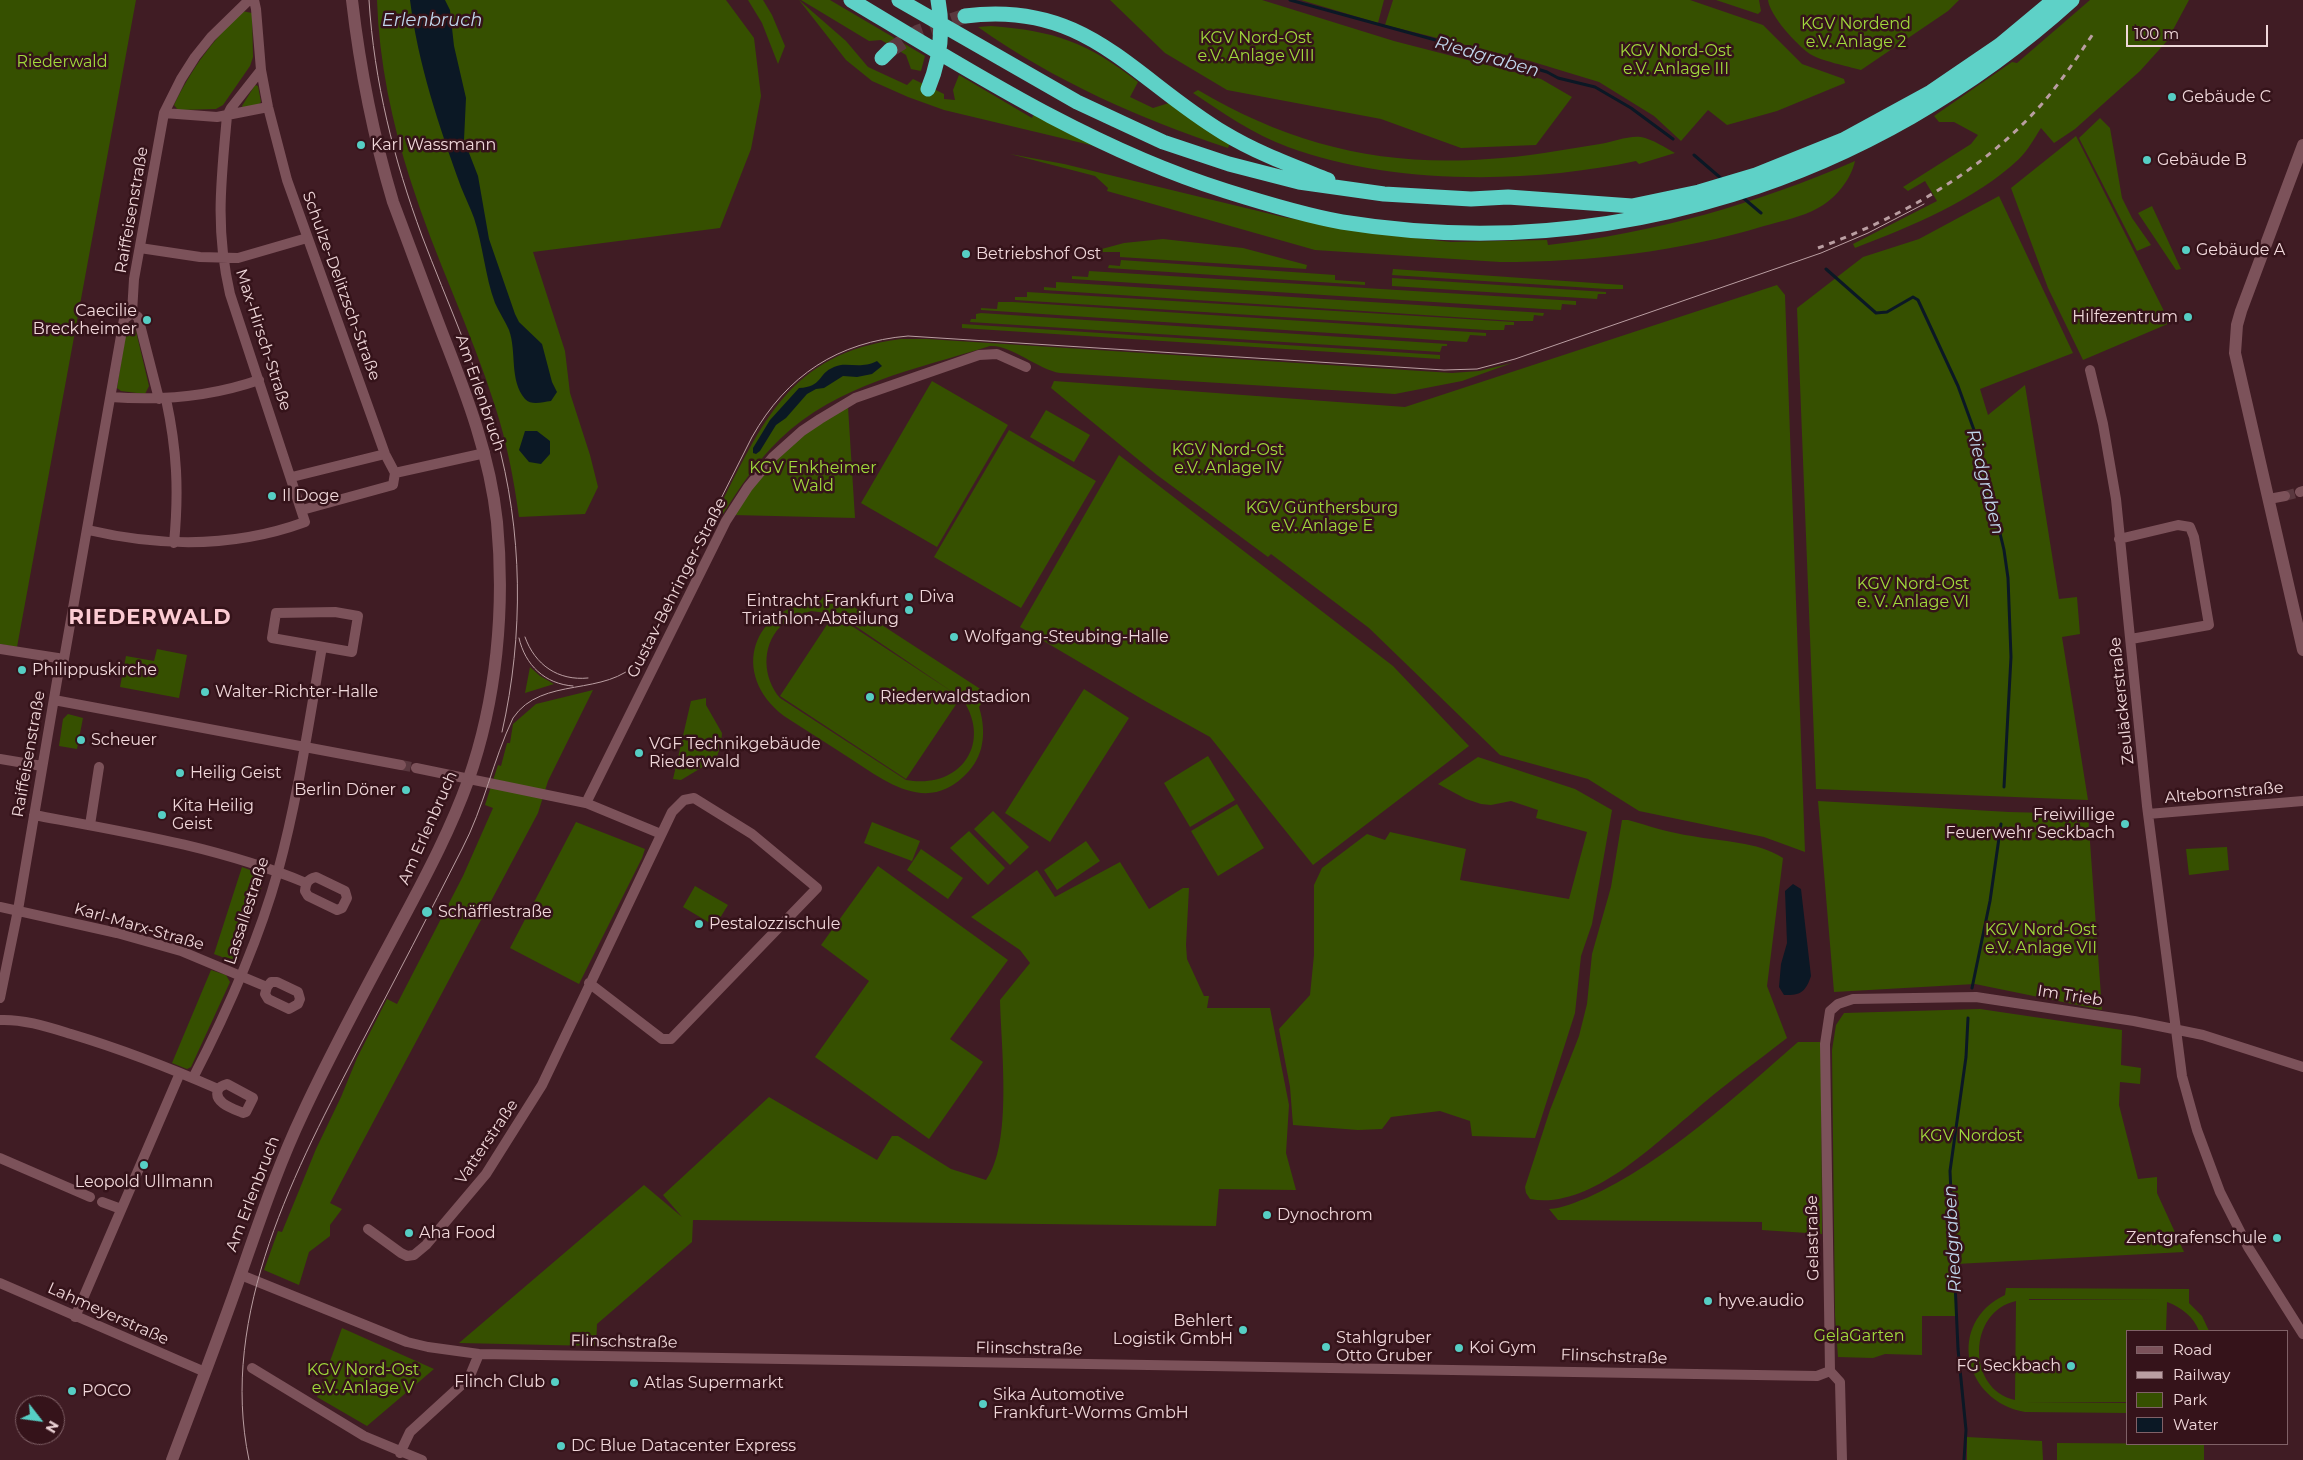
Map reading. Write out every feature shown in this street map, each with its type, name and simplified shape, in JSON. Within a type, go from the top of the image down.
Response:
[{"type":"highway","points":[[851,0],[1047,114],[1139,158],[1224,190],[1332,220],[1415,231],[1486,234],[1552,231],[1652,209],[1756,175],[1843,140],[1931,92],[2003,50],[2072,0]]},
{"type":"highway","points":[[899,0],[1077,102],[1163,142],[1269,176],[1384,194],[1472,199],[1508,197],[1652,209]]},
{"type":"highway","points":[[928,88],[936,64],[941,39],[938,0]]},
{"type":"highway","points":[[2003,50],[2054,0]]},
{"type":"highway","points":[[964,16],[1012,12],[1043,17],[1071,26],[1111,49],[1181,103],[1225,133],[1280,161],[1353,189]]},
{"type":"main road","name":"Am Erlenbruch","points":[[172,1460],[271,1187],[303,1114],[438,851],[469,779],[482,733],[491,688],[500,612],[496,520],[485,453],[472,409],[382,168],[364,90],[352,0]]},
{"type":"main road","points":[[2303,145],[2241,311],[2235,353],[2303,650]]},
{"type":"main road","name":"Am Erlenbruch","points":[[178,1460],[182,1435]]},
{"type":"street","name":"Raiffeisenstraße","points":[[0,998],[18,910],[54,700],[64,659],[88,530],[124,320],[132,313],[134,279],[164,113],[181,79],[195,57],[211,37],[249,0]]},
{"type":"street","name":"Schulze-Delitzsch-Straße","points":[[254,0],[261,70],[268,107],[287,180],[385,454],[395,473]]},
{"type":"street","points":[[227,116],[231,108],[261,70]]},
{"type":"street","points":[[164,113],[227,116],[268,107]]},
{"type":"street","name":"Max-Hirsch-Straße","points":[[227,116],[220,198],[222,259],[230,294],[302,510]]},
{"type":"street","points":[[140,248],[222,259],[238,258],[307,238]]},
{"type":"street","points":[[132,313],[138,316],[162,399],[177,463],[178,488],[174,543]]},
{"type":"street","name":"Gustav-Behringer-Straße","points":[[586,804],[726,521],[748,487],[773,457],[802,431],[855,398],[979,355],[996,354],[1026,367]]},
{"type":"street","name":"Zeuläckerstraße","points":[[2090,370],[2111,464],[2148,814],[2181,1069],[2194,1122],[2220,1192],[2248,1247],[2303,1334]]},
{"type":"street","points":[[111,397],[162,399],[211,394],[259,380]]},
{"type":"street","points":[[88,530],[122,538],[174,543],[222,542],[292,527],[305,522],[302,510],[392,485],[395,473],[485,453]]},
{"type":"street","points":[[292,477],[385,454]]},
{"type":"street","points":[[2268,499],[2285,496]]},
{"type":"street","points":[[2119,539],[2178,526],[2190,527],[2194,537],[2209,625],[2131,639]]},
{"type":"street","points":[[335,612],[358,616],[352,652],[322,647],[272,638],[276,613],[335,612]]},
{"type":"street","name":"Lassallestraße","points":[[192,1078],[241,976],[278,871],[294,804],[322,647]]},
{"type":"street","points":[[0,649],[64,659]]},
{"type":"street","points":[[54,700],[304,745],[401,765]]},
{"type":"street","points":[[0,759],[42,766]]},
{"type":"street","points":[[90,825],[99,767]]},
{"type":"street","points":[[416,768],[552,795],[586,804],[661,834]]},
{"type":"street","name":"Vatterstraße","points":[[368,1229],[401,1253],[407,1256],[414,1255],[426,1245],[498,1158],[542,1086],[590,983],[661,834],[676,806],[689,798],[698,800],[752,834],[817,888],[671,1039],[662,1039],[590,983]]},
{"type":"street","name":"Altebornstraße","points":[[2148,814],[2303,801]]},
{"type":"street","points":[[34,815],[214,851],[278,871],[306,883]]},
{"type":"street","name":"Karl-Marx-Straße","points":[[0,907],[117,933],[181,951],[267,987]]},
{"type":"street","name":"Im Trieb","points":[[1830,1011],[1838,1004],[1853,999],[1976,996],[2203,1035],[2303,1067]]},
{"type":"street","name":"Gelastraße","points":[[1830,1011],[1825,1044],[1830,1371],[1840,1382],[1842,1460]]},
{"type":"street","points":[[0,1020],[11,1020],[64,1032],[137,1056],[218,1089]]},
{"type":"street","points":[[75,1317],[180,1073]]},
{"type":"street","points":[[0,1158],[90,1196]]},
{"type":"street","points":[[102,1202],[121,1209]]},
{"type":"street","name":"Flinschstraße","points":[[241,1274],[407,1342],[479,1354],[1817,1376],[1830,1371]]},
{"type":"street","name":"Lahmeyerstraße","points":[[0,1283],[205,1372]]},
{"type":"street","points":[[400,1452],[410,1432],[469,1378],[479,1354]]},
{"type":"street","points":[[252,1368],[364,1436],[422,1460]]},
{"type":"green space","name":"Riederwald","points":[[0,0],[136,0],[17,647],[0,644]]},
{"type":"green space","points":[[377,0],[726,0],[754,38],[761,96],[751,149],[720,228],[533,252],[565,351],[570,393],[598,487],[585,514],[519,517],[510,462],[495,406],[421,210],[398,137],[392,115],[380,46]]},
{"type":"green space","points":[[748,0],[763,0],[772,15],[785,46],[778,64],[762,23]]},
{"type":"green space","points":[[799,0],[846,41],[868,67],[907,85],[913,79],[944,94],[944,99],[955,100],[953,90],[959,75],[1032,118],[1034,114],[1103,148],[944,110],[872,81],[846,60]]},
{"type":"green space","points":[[801,0],[830,0],[925,56],[921,71],[911,69],[906,55],[881,40],[869,41]]},
{"type":"green space","name":"KGV Nord-Ost e.V. Anlage VIII","points":[[1110,0],[1262,0],[1394,41],[1541,79],[1572,97],[1536,145],[1461,148],[1381,119],[1227,90],[1165,53]]},
{"type":"green space","points":[[1301,0],[1384,0],[1378,23]]},
{"type":"green space","name":"KGV Nord-Ost e.V. Anlage III","points":[[1393,0],[1690,0],[1763,25],[1802,64],[1844,79],[1845,83],[1777,111],[1727,125],[1708,110],[1681,141],[1654,116],[1599,82],[1530,61],[1385,25]]},
{"type":"green space","points":[[1716,0],[1759,0],[1761,11],[1758,14]]},
{"type":"green space","name":"KGV Nordend e.V. Anlage 2","points":[[1768,0],[1959,0],[1948,11],[1861,70],[1827,61],[1810,54],[1784,29],[1773,14]]},
{"type":"green space","points":[[2090,0],[2189,0],[2167,41],[2140,71],[2075,129],[2054,143],[2041,128],[2019,159],[1982,188],[1920,221],[1855,248],[1853,244],[1937,201],[1925,181],[1908,191],[1903,187],[1971,144],[1978,135],[1954,122],[1939,122],[1934,116],[2012,62],[2017,63]]},
{"type":"green space","points":[[242,11],[252,13],[253,57],[250,66],[223,105],[216,109],[178,110],[174,105],[196,66],[221,33]]},
{"type":"green space","points":[[991,26],[1052,35],[1086,48],[1120,68],[1138,82],[1130,97],[1153,108],[1169,103],[1230,143],[1228,148],[1195,137],[1099,97],[1037,65],[978,27]]},
{"type":"green space","points":[[255,85],[258,86],[261,102],[243,108],[242,106]]},
{"type":"green space","points":[[1198,90],[1232,109],[1302,138],[1337,148],[1373,155],[1449,161],[1488,159],[1544,153],[1637,137],[1650,140],[1675,153],[1639,164],[1636,161],[1595,169],[1551,174],[1506,177],[1460,177],[1415,174],[1370,168],[1328,159],[1275,142],[1239,123],[1193,93]]},
{"type":"green space","points":[[2100,118],[2110,128],[2122,198],[2132,218],[2151,245],[2137,251],[2079,138]]},
{"type":"green space","points":[[2076,136],[2170,323],[2083,360],[2048,288],[2011,188]]},
{"type":"green space","points":[[1010,154],[1064,164],[1283,217],[1371,233],[1451,242],[1547,240],[1548,245],[1627,233],[1704,215],[1780,191],[1855,161],[1846,182],[1830,200],[1812,211],[1792,218],[1699,243],[1633,254],[1533,262],[1500,262],[1315,250],[1107,191],[1108,188],[1095,176]]},
{"type":"green space","name":"KGV Nord-Ost e. V. Anlage VI","points":[[1999,196],[2073,353],[1980,389],[1988,415],[2025,385],[2059,599],[2077,597],[2080,634],[2062,637],[2088,800],[1816,789],[1797,308],[1863,257],[1919,239]]},
{"type":"green space","points":[[2152,206],[2181,269],[2176,270],[2138,213]]},
{"type":"green space","points":[[1163,239],[1243,248],[1307,265],[1306,269],[1120,257],[1120,252],[1098,252],[1098,250],[1124,243]]},
{"type":"green space","points":[[1121,260],[1335,275],[1335,280],[1365,282],[1365,285],[1108,268],[1109,265],[1120,266]]},
{"type":"green space","points":[[1393,269],[1623,285],[1623,289],[1392,275]]},
{"type":"green space","points":[[1089,271],[1576,301],[1576,305],[1562,304],[1561,310],[1072,279],[1072,276],[1088,277]]},
{"type":"green space","points":[[1392,278],[1606,292],[1606,294],[1598,294],[1597,299],[1392,286]]},
{"type":"green space","points":[[1056,282],[1544,313],[1543,316],[1534,315],[1533,321],[1515,321],[1044,290],[1044,287],[1056,288]]},
{"type":"green space","points":[[1777,285],[1785,295],[1805,852],[1764,837],[1639,811],[1588,779],[1500,755],[1369,628],[1271,554],[1268,557],[1157,475],[1051,388],[1054,381],[1405,407]]},
{"type":"green space","points":[[1027,292],[1514,322],[1514,325],[1505,325],[1504,330],[1486,330],[1015,300],[1015,297],[1027,297]]},
{"type":"green space","points":[[998,302],[1486,333],[1486,336],[1470,335],[1467,342],[981,310],[981,308],[997,309]]},
{"type":"green space","points":[[976,314],[1447,344],[1447,346],[1442,346],[1440,352],[970,322],[971,319],[976,319]]},
{"type":"green space","points":[[134,323],[149,386],[145,394],[121,391],[117,388],[127,325]]},
{"type":"green space","points":[[962,324],[1440,355],[1440,359],[962,328]]},
{"type":"green space","points":[[901,339],[927,339],[1452,373],[1479,371],[1512,363],[1462,381],[1395,394],[1060,373],[1042,367],[1006,349],[990,346],[879,380],[827,404],[802,420],[780,439],[756,465],[723,514],[717,512],[765,422],[784,397],[805,376],[831,359],[863,347]]},
{"type":"green space","points":[[932,381],[1008,425],[937,547],[861,503]]},
{"type":"green space","name":"KGV Enkheimer Wald","points":[[848,407],[855,518],[733,515],[752,486],[799,436]]},
{"type":"green space","points":[[1046,410],[1090,435],[1074,462],[1030,437]]},
{"type":"green space","points":[[1009,430],[1096,481],[1021,608],[934,557]]},
{"type":"green space","points":[[1119,455],[1393,666],[1469,746],[1313,865],[1210,737],[1020,627]]},
{"type":"green space","name":"Riederwaldstadion","points":[[828,590],[988,694],[979,707],[983,724],[981,749],[969,771],[954,784],[939,791],[925,793],[910,791],[895,785],[880,778],[784,716],[767,699],[757,681],[753,662],[756,645],[764,629],[778,615],[797,606],[820,601]],"holes":[[[811,611],[834,614],[780,696],[906,779],[961,697],[970,714],[974,731],[972,746],[966,759],[956,770],[942,778],[925,781],[906,780],[780,698],[770,681],[766,662],[770,644],[774,635],[783,624]],[[835,615],[845,619],[954,693]]]},
{"type":"green space","points":[[157,649],[187,655],[179,698],[120,687],[126,656],[154,661]]},
{"type":"green space","points":[[530,667],[540,676],[554,684],[525,693]]},
{"type":"green space","points":[[1084,689],[1129,718],[1050,842],[1005,813]]},
{"type":"green space","points":[[593,690],[548,781],[538,813],[330,1203],[342,1209],[330,1225],[330,1236],[309,1252],[299,1285],[264,1270],[278,1231],[282,1232],[316,1149],[357,1058],[387,999],[397,1004],[463,876],[493,808],[485,805],[498,765],[501,766],[507,743],[510,743],[513,724],[536,704]]},
{"type":"green space","points":[[706,698],[706,705],[722,733],[721,745],[716,759],[681,780],[673,779],[691,701]]},
{"type":"green space","points":[[68,714],[83,718],[77,749],[59,746],[63,719]]},
{"type":"green space","points":[[1208,756],[1235,800],[1190,827],[1164,783]]},
{"type":"green space","points":[[1478,757],[1575,789],[1612,810],[1592,924],[1581,956],[1575,1013],[1535,1138],[1472,1136],[1470,1121],[1440,1111],[1391,1117],[1382,1129],[1358,1130],[1293,1125],[1290,1087],[1279,1029],[1310,995],[1314,955],[1314,885],[1322,868],[1367,834],[1385,840],[1390,832],[1466,849],[1460,880],[1569,899],[1587,832],[1536,818],[1538,810],[1511,801],[1491,805],[1481,804],[1466,799],[1438,784]]},
{"type":"green space","name":"KGV Nord-Ost e.V. Anlage VII","points":[[1818,801],[2009,812],[2088,814],[2102,1010],[1975,984],[1834,992]]},
{"type":"green space","points":[[1237,804],[1264,848],[1218,876],[1191,831]]},
{"type":"green space","points":[[993,811],[1029,847],[1010,865],[974,829]]},
{"type":"green space","points":[[1622,820],[1684,835],[1751,845],[1773,852],[1783,858],[1767,986],[1787,1038],[1617,1173],[1596,1186],[1574,1195],[1552,1200],[1530,1199],[1525,1187],[1550,1110],[1579,1036],[1587,1004],[1592,954],[1611,887]]},
{"type":"green space","points":[[576,822],[645,849],[579,984],[510,948]]},
{"type":"green space","points":[[872,822],[920,841],[912,861],[864,843]]},
{"type":"green space","points":[[969,831],[1005,868],[988,885],[950,848]]},
{"type":"green space","points":[[1086,841],[1100,861],[1057,890],[1044,870]]},
{"type":"green space","points":[[2227,847],[2229,870],[2189,875],[2186,849]]},
{"type":"green space","points":[[921,849],[963,878],[948,899],[907,870]]},
{"type":"green space","points":[[1120,862],[1149,909],[1183,888],[1189,888],[1187,959],[1204,996],[1209,996],[1207,1008],[1270,1008],[1289,1105],[1286,1153],[1296,1190],[1219,1189],[1216,1226],[693,1220],[692,1242],[597,1324],[596,1346],[459,1343],[644,1185],[682,1217],[663,1195],[769,1097],[877,1160],[892,1136],[898,1136],[951,1169],[986,1180],[994,1164],[1000,1143],[1003,1119],[1004,1094],[1000,1000],[1030,963],[1020,950],[971,917],[1037,870],[1055,897]]},
{"type":"green space","points":[[878,866],[1008,960],[950,1039],[983,1062],[929,1139],[815,1057],[869,981],[821,945]]},
{"type":"green space","points":[[242,867],[261,874],[264,880],[236,958],[230,960],[214,954]]},
{"type":"green space","points":[[695,886],[728,905],[715,926],[683,907]]},
{"type":"green space","points":[[211,970],[226,975],[230,982],[191,1067],[187,1069],[172,1063]]},
{"type":"green space","name":"KGV Nordost","points":[[1980,1009],[2122,1030],[2121,1065],[2141,1068],[2140,1084],[2120,1082],[2119,1105],[2138,1179],[2157,1177],[2157,1193],[2184,1252],[1956,1264],[1957,1316],[1922,1316],[1922,1355],[1885,1354],[1873,1358],[1838,1357],[1835,1315],[1832,1050],[1836,1025],[1844,1013]]},
{"type":"green space","points":[[1798,1042],[1821,1042],[1822,1234],[1762,1230],[1762,1222],[1558,1220],[1549,1209],[1565,1206],[1589,1197],[1645,1166],[1698,1127]]},
{"type":"green space","name":"FG Seckbach","points":[[2006,1288],[2189,1289],[2189,1303],[2202,1316],[2209,1330],[2199,1330],[2194,1321],[2186,1313],[2167,1302],[2166,1330],[2126,1330],[2126,1402],[2024,1402],[2126,1403],[2126,1413],[2025,1412],[2004,1405],[1987,1393],[1976,1378],[1970,1360],[1969,1341],[1975,1324],[1986,1308],[2005,1295]],"holes":[[[2029,1299],[2160,1300],[2029,1300]],[[2016,1301],[2015,1400],[1999,1393],[1988,1381],[1981,1366],[1979,1350],[1982,1334],[1989,1319],[2000,1308]]]},
{"type":"green space","name":"KGV Nord-Ost e.V. Anlage V","points":[[342,1328],[434,1369],[367,1426],[317,1397]]},
{"type":"green space","points":[[1967,1437],[2042,1441],[2043,1460],[1967,1460]]},
{"type":"green space","points":[[2057,1443],[2204,1445],[2204,1460],[2057,1460]]},
{"type":"water","name":"Erlenbruch","points":[[410,0],[445,0],[450,10],[454,46],[466,98],[464,140],[478,176],[489,239],[519,322],[542,344],[552,382],[557,392],[551,401],[537,403],[528,401],[520,391],[517,383],[509,330],[495,303],[474,218],[461,187],[430,95],[418,48]]},
{"type":"water","points":[[877,361],[882,366],[872,374],[857,377],[843,376],[824,388],[816,389],[807,394],[786,418],[776,425],[760,451],[756,454],[753,453],[753,448],[770,420],[799,388],[816,383],[825,373],[839,365],[865,365]]},
{"type":"water","points":[[525,431],[537,431],[550,441],[550,454],[541,464],[529,462],[519,450]]},
{"type":"water","points":[[1793,884],[1801,889],[1811,976],[1805,989],[1795,995],[1784,995],[1779,987],[1781,964],[1787,943],[1785,891]]},
{"type":"waterway","name":"Riedgraben","points":[[1290,0],[1501,58],[1547,72],[1558,78],[1595,87],[1631,108],[1673,139]]},
{"type":"waterway","name":"Riedgraben","points":[[1694,155],[1723,180]]},
{"type":"waterway","name":"Riedgraben","points":[[1741,196],[1761,213]]},
{"type":"waterway","name":"Riedgraben","points":[[1826,269],[1876,313],[1887,312],[1913,297],[1918,300],[1958,386],[1978,441],[2004,550],[2008,578],[2011,657],[2004,787]]},
{"type":"waterway","name":"Riedgraben","points":[[1972,988],[1990,901],[2001,824]]},
{"type":"waterway","name":"Riedgraben","points":[[1964,1460],[1966,1430],[1958,1349],[1950,1171],[1966,1057],[1968,1018]]},
{"type":"tunnel","points":[[890,50],[918,32],[965,16]]},
{"type":"tunnel","points":[[2285,496],[2300,492]]},
{"type":"tunnel","points":[[401,765],[416,768]]},
{"type":"tram line","points":[[369,0],[375,61],[394,150],[422,236],[480,384],[505,471],[516,546],[517,621],[514,658],[502,732]]},
{"type":"tram line","points":[[249,1460],[242,1405],[244,1351],[254,1297],[269,1244],[289,1191],[312,1140],[470,833],[513,718],[525,705],[540,696],[609,679],[625,672],[639,661],[752,437],[781,396],[798,379],[837,354],[859,346],[908,336],[1444,370],[1477,369],[1515,359],[1821,253],[1868,233],[1924,204]]},
{"type":"tram line","points":[[525,637],[535,656],[549,669],[567,677],[588,678]]},
{"type":"tram line","points":[[519,638],[531,665],[545,677],[573,686]]},
{"type":"railway","points":[[1818,248],[1849,236],[1910,207],[1966,172],[1993,151],[2041,105],[2095,31]]},
{"type":"place","name":"Gebäude C","points":[[2172,97]]},
{"type":"place","name":"Karl Wassmann","points":[[361,145]]},
{"type":"place","name":"Gebäude B","points":[[2147,160]]},
{"type":"place","name":"Gebäude A","points":[[2186,250]]},
{"type":"place","name":"Betriebshof Ost","points":[[966,254]]},
{"type":"place","name":"Hilfezentrum","points":[[2188,317]]},
{"type":"place","name":"Caecilie Breckheimer","points":[[147,320]]},
{"type":"place","name":"Il Doge","points":[[272,496]]},
{"type":"place","name":"Diva","points":[[909,597]]},
{"type":"place","name":"Eintracht Frankfurt Triathlon-Abteilung","points":[[909,610]]},
{"type":"place","name":"Wolfgang-Steubing-Halle","points":[[954,637]]},
{"type":"place","name":"Philippuskirche","points":[[22,670]]},
{"type":"place","name":"Walter-Richter-Halle","points":[[205,692]]},
{"type":"place","name":"Riederwaldstadion","points":[[870,697]]},
{"type":"place","name":"Scheuer","points":[[81,740]]},
{"type":"place","name":"VGF Technikgebäude Riederwald","points":[[639,753]]},
{"type":"place","name":"Heilig Geist","points":[[180,773]]},
{"type":"place","name":"Berlin Döner","points":[[406,790]]},
{"type":"place","name":"Kita Heilig Geist","points":[[162,815]]},
{"type":"place","name":"Freiwillige Feuerwehr Seckbach","points":[[2125,824]]},
{"type":"place","name":"Schäfflestraße","points":[[427,912]]},
{"type":"place","name":"Pestalozzischule","points":[[699,924]]},
{"type":"place","name":"Leopold Ullmann","points":[[144,1165]]},
{"type":"place","name":"Dynochrom","points":[[1267,1215]]},
{"type":"place","name":"Aha Food","points":[[409,1233]]},
{"type":"place","name":"Zentgrafenschule","points":[[2277,1238]]},
{"type":"place","name":"hyve.audio","points":[[1708,1301]]},
{"type":"place","name":"Behlert Logistik GmbH","points":[[1243,1330]]},
{"type":"place","name":"Stahlgruber Otto Gruber","points":[[1326,1347]]},
{"type":"place","name":"Koi Gym","points":[[1459,1348]]},
{"type":"place","name":"FG Seckbach","points":[[2071,1366]]},
{"type":"place","name":"Flinch Club","points":[[555,1382]]},
{"type":"place","name":"Atlas Supermarkt","points":[[634,1383]]},
{"type":"place","name":"POCO","points":[[72,1391]]},
{"type":"place","name":"Sika Automotive Frankfurt-Worms GmbH","points":[[983,1404]]},
{"type":"place","name":"DC Blue Datacenter Express","points":[[561,1446]]},
{"type":"district","name":"RIEDERWALD","points":[[150,618]]},
{"type":"park label","name":"KGV Nord-Ost e.V. Anlage IV","points":[[1228,459]]},
{"type":"park label","name":"KGV Günthersburg e.V. Anlage E","points":[[1322,517]]},
{"type":"park label","name":"GelaGarten","points":[[1859,1336]]}]
